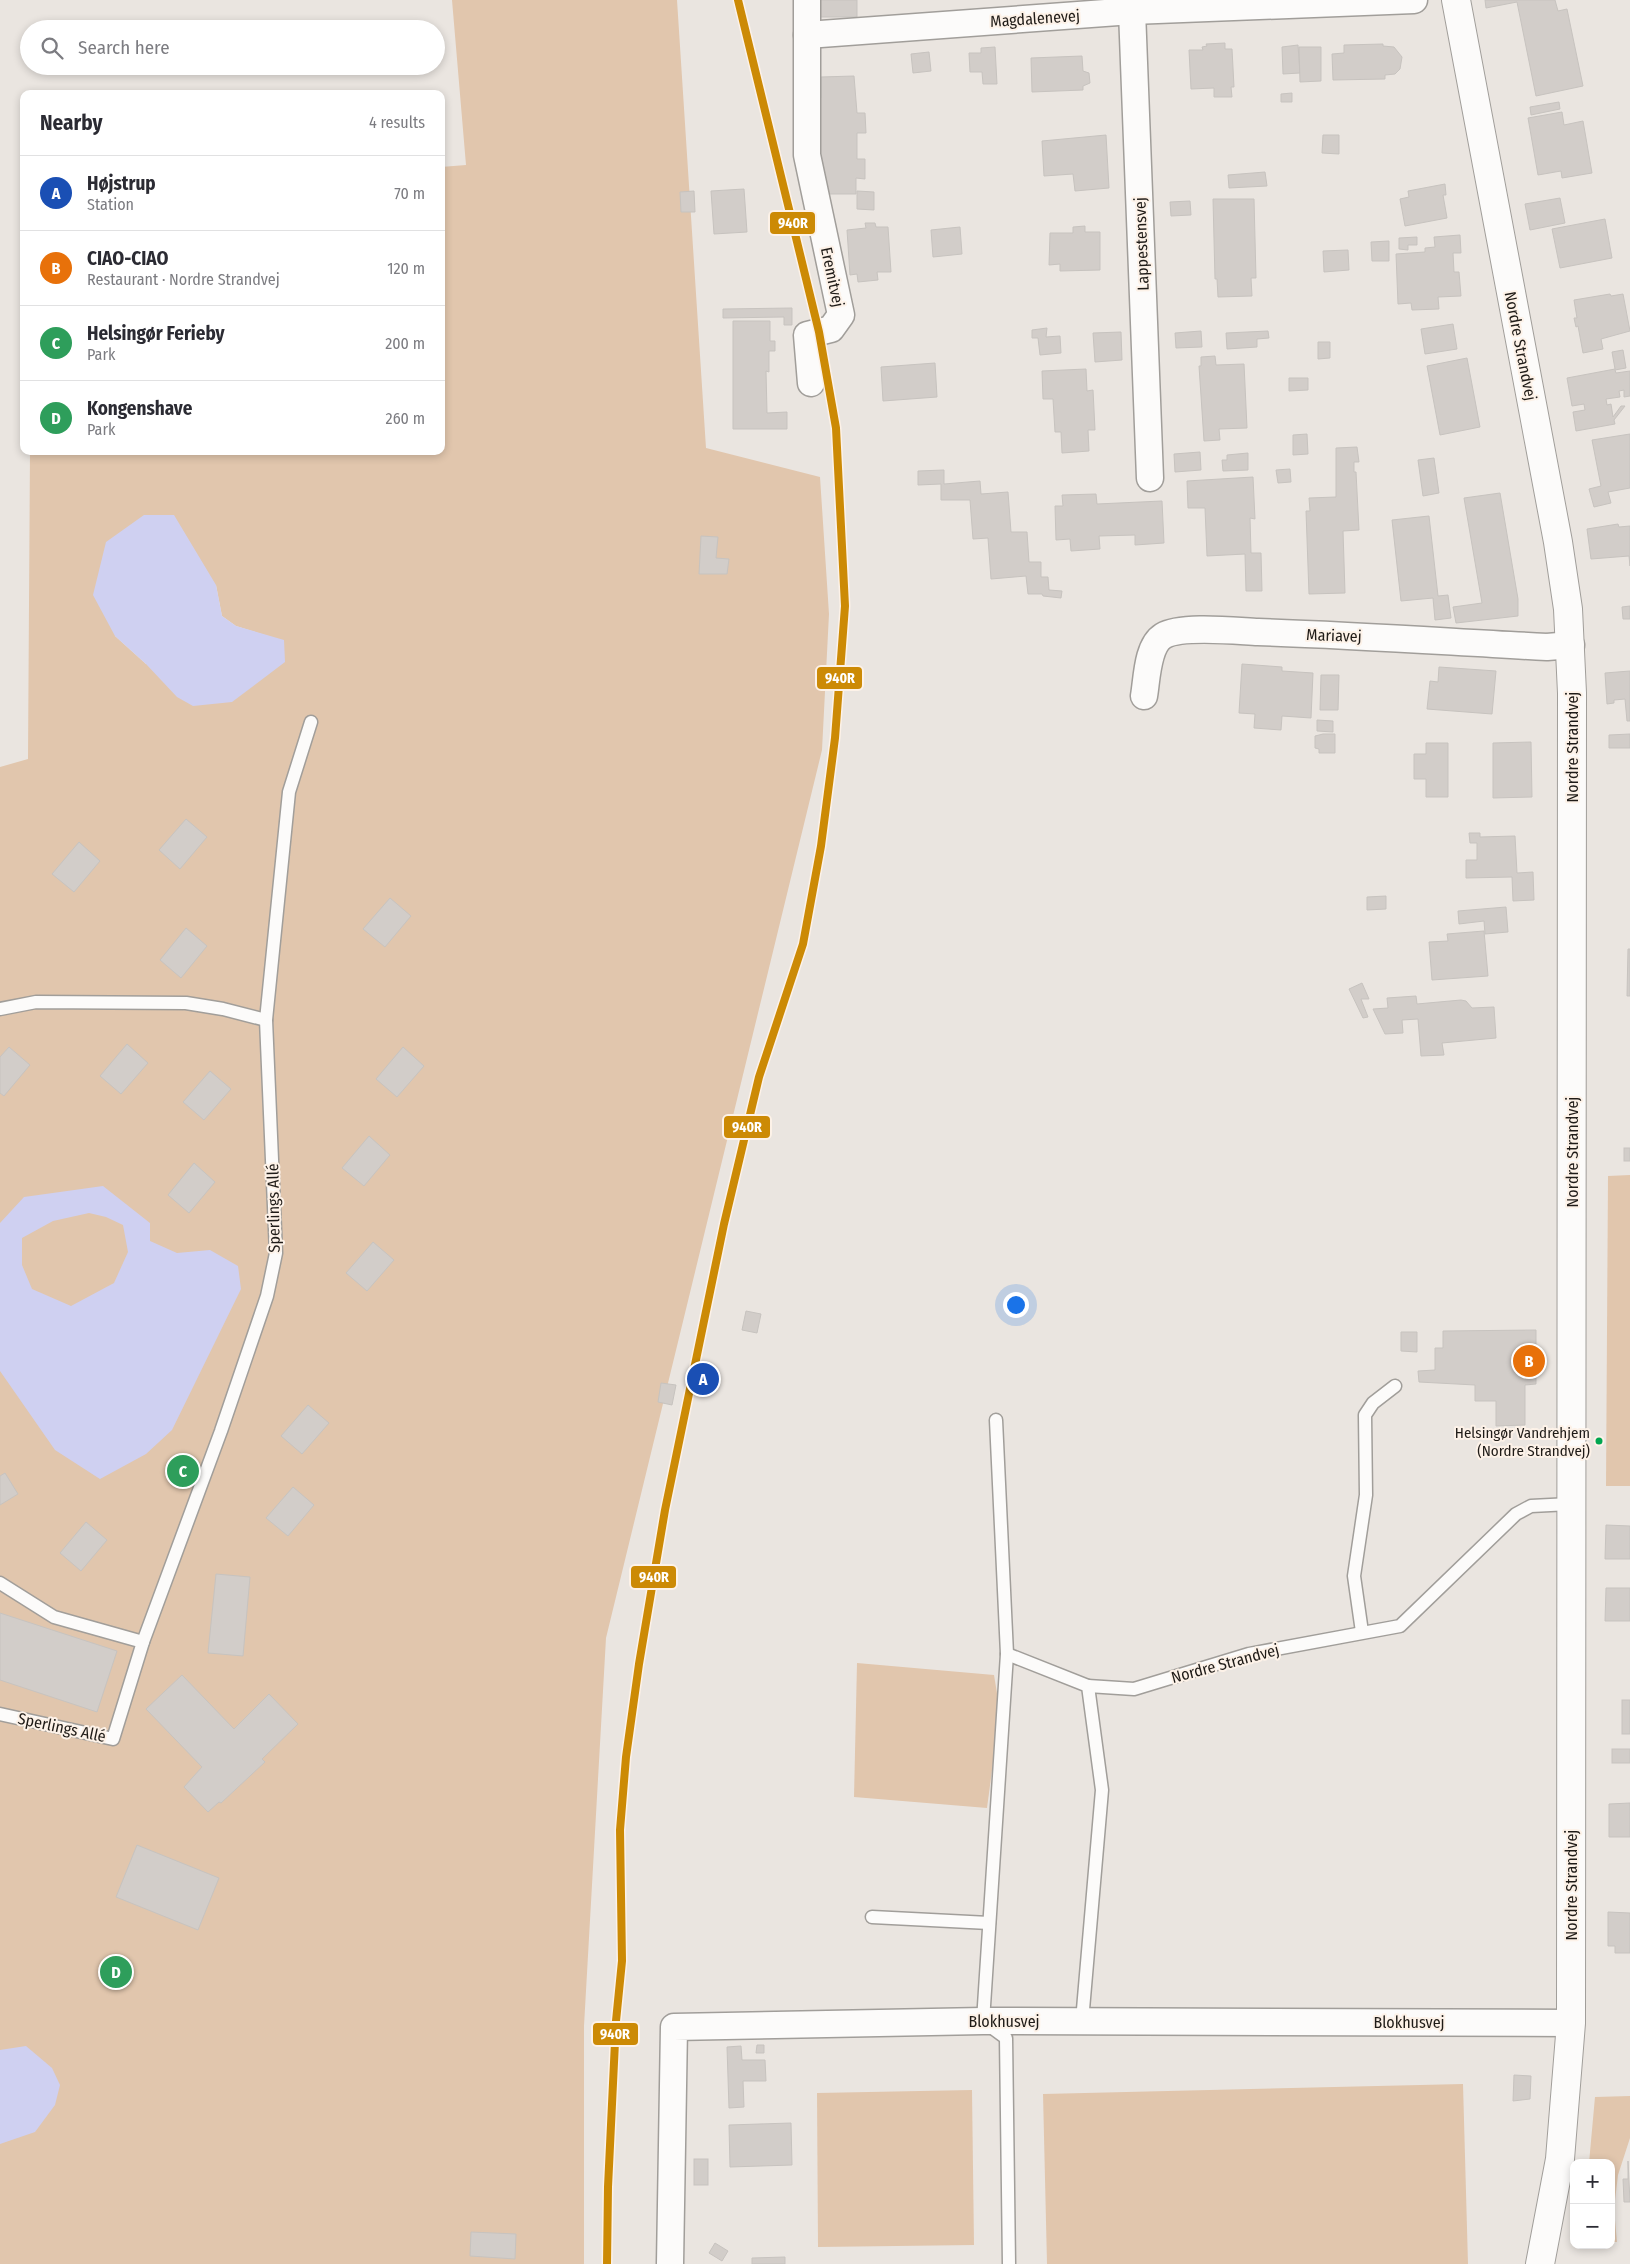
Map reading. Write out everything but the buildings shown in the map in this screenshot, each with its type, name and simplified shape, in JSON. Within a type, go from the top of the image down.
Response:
[{"type":"main road","name":"Nordre Strandvej","points":[[1456,0],[1558,542],[1568,609],[1570,645],[1573,877],[1570,1504],[1571,2023],[1560,2159],[1540,2264]]},
{"type":"street","name":"Eremitvej","points":[[807,0],[807,155],[841,316],[831,329],[807,335],[811,382]]},
{"type":"street","name":"Magdalenevej","points":[[807,35],[1132,11],[1414,0]]},
{"type":"street","name":"Lappestensvej","points":[[1132,11],[1150,478]]},
{"type":"street","name":"Mariavej","points":[[1144,696],[1153,647],[1162,636],[1172,633],[1204,630],[1353,635],[1547,647],[1570,645]]},
{"type":"street","name":"Blokhusvej","points":[[670,2264],[674,2027],[983,2021],[1571,2023]]},
{"type":"lane","name":"Sperlings Allé","points":[[0,1714],[113,1739],[143,1642],[221,1431],[267,1296],[276,1253],[266,1020],[289,792],[311,722]]},
{"type":"lane","points":[[0,1009],[36,1002],[186,1004],[223,1009],[266,1020]]},
{"type":"lane","points":[[1362,1632],[1354,1576],[1366,1495],[1365,1415],[1374,1403],[1395,1386]]},
{"type":"lane","points":[[996,1420],[1007,1654],[983,2021],[1006,2038],[1009,2264]]},
{"type":"lane","name":"Nordre Strandvej","points":[[1007,1654],[1088,1686],[1134,1689],[1248,1654],[1400,1626],[1516,1514],[1530,1506],[1570,1504]]},
{"type":"lane","points":[[0,1583],[54,1617],[143,1642]]},
{"type":"lane","points":[[1082,2021],[1102,1790],[1088,1686]]},
{"type":"lane","points":[[872,1917],[989,1923]]},
{"type":"shaded area","points":[[452,0],[677,0],[706,448],[820,477],[829,614],[822,750],[606,1638],[584,2026],[584,2264],[0,2264],[0,767],[28,759],[30,455],[445,455],[445,167],[466,165]],"holes":[[[216,585],[222,616],[236,626],[284,641],[146,664],[115,636]]]},
{"type":"shaded area","points":[[1630,1175],[1630,1486],[1606,1486],[1608,1176]]},
{"type":"shaded area","points":[[857,1663],[994,1675],[1000,1711],[987,1808],[854,1797]]},
{"type":"shaded area","points":[[1463,2084],[1468,2264],[1047,2264],[1043,2094]]},
{"type":"shaded area","points":[[972,2090],[974,2245],[818,2247],[817,2093]]},
{"type":"shaded area","points":[[1630,2096],[1630,2138],[1618,2175],[1615,2200],[1615,2159],[1589,2159],[1595,2097]]},
{"type":"shaded area","points":[[1615,2220],[1617,2242],[1615,2242]]},
{"type":"water","points":[[144,515],[174,515],[216,585],[222,616],[236,626],[284,640],[285,662],[232,702],[193,706],[177,697],[146,664],[115,636],[93,595],[106,542]]},
{"type":"water","points":[[103,1186],[150,1223],[150,1241],[177,1253],[210,1250],[238,1266],[241,1289],[172,1430],[146,1454],[100,1479],[55,1450],[0,1371],[0,1223],[24,1197]],"holes":[[[89,1213],[106,1217],[123,1225],[128,1252],[114,1283],[71,1306],[32,1289],[22,1265],[22,1238],[53,1221]]]},
{"type":"water","points":[[26,2046],[52,2068],[60,2085],[55,2105],[35,2132],[0,2144],[0,2050]]},
{"type":"transit line","name":"940R","points":[[607,2264],[608,2187],[616,2021],[622,1961],[620,1830],[626,1757],[639,1664],[665,1510],[724,1224],[759,1077],[803,944],[821,846],[835,738],[845,606],[836,428],[819,332],[738,0]]},
{"type":"place","name":"CIAO-CIAO","points":[[1529,1361]]},
{"type":"place","name":"Højstrup","points":[[703,1379]]},
{"type":"place","name":"Helsingør Vandrehjem (Nordre Strandvej)","points":[[1599,1441]]},
{"type":"place","name":"Helsingør Ferieby","points":[[183,1471]]},
{"type":"place","name":"Kongenshave","points":[[116,1972]]}]
